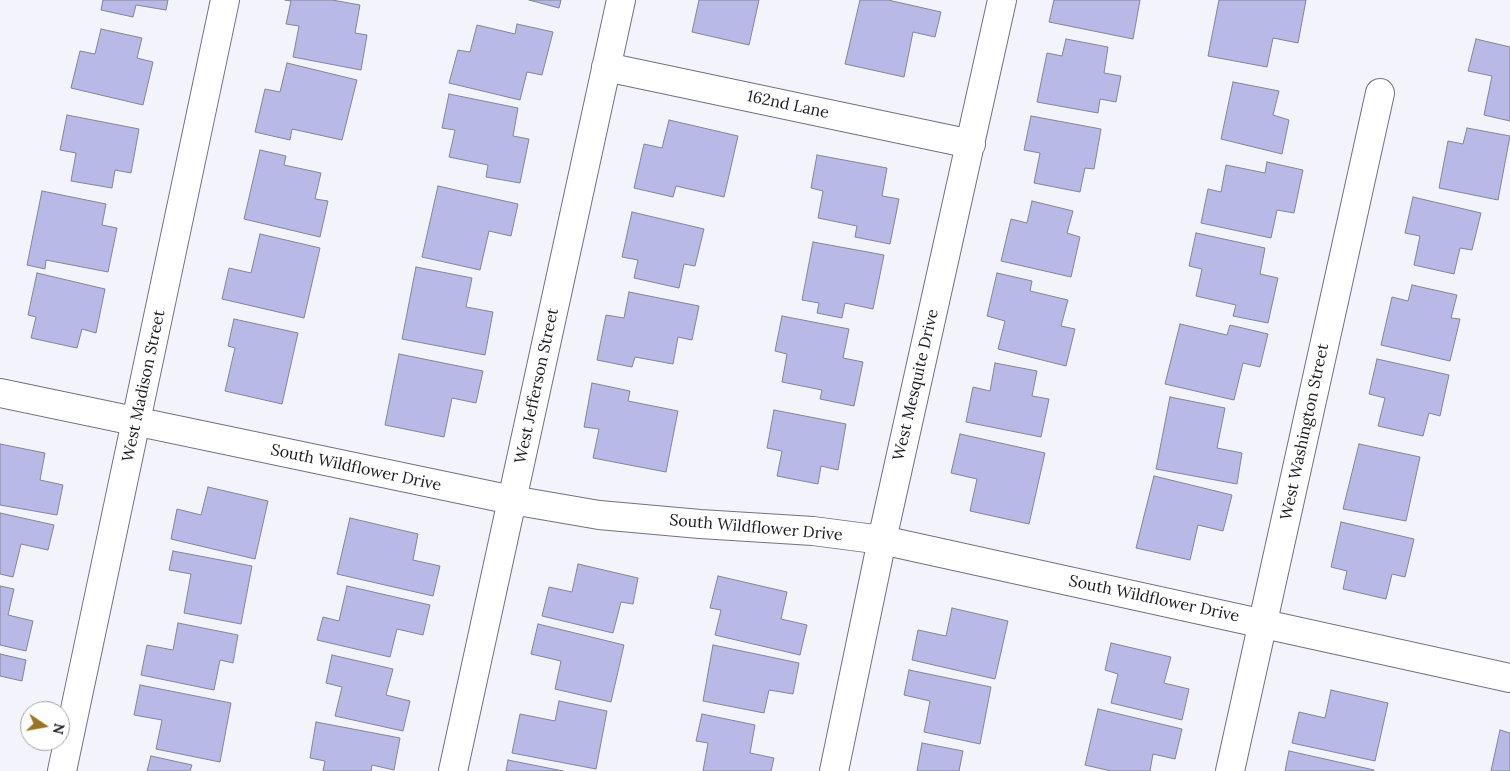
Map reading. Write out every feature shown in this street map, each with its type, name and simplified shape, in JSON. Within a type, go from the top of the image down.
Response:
[{"type":"street","name":"West Madison Street","points":[[62,771],[225,0]]},
{"type":"street","name":"West Jefferson Street","points":[[453,771],[621,0]]},
{"type":"street","name":"West Mesquite Drive","points":[[834,771],[882,540],[1002,0]]},
{"type":"street","name":"162nd Lane","points":[[606,67],[970,144]]},
{"type":"street","name":"West Washington Street","points":[[1230,771],[1380,93]]},
{"type":"street","name":"South Wildflower Drive","points":[[0,393],[512,500],[599,515],[813,531],[882,540],[1510,678]]},
{"type":"building","points":[[103,0],[168,0],[166,10],[136,5],[133,17],[101,10]]},
{"type":"building","points":[[285,0],[332,0],[360,5],[355,33],[367,35],[361,70],[293,57],[299,26],[286,24],[291,1]]},
{"type":"building","points":[[529,0],[561,0],[559,8]]},
{"type":"building","points":[[699,0],[759,0],[749,45],[692,32]]},
{"type":"building","points":[[860,0],[888,0],[941,12],[935,37],[913,32],[904,77],[845,64]]},
{"type":"building","points":[[1054,0],[1140,0],[1133,39],[1049,22]]},
{"type":"building","points":[[1219,0],[1306,0],[1298,43],[1273,38],[1267,67],[1208,56]]},
{"type":"building","points":[[517,24],[553,32],[542,75],[527,72],[520,100],[449,83],[458,50],[470,52],[477,25],[515,34]]},
{"type":"building","points":[[101,29],[142,38],[137,58],[153,62],[143,105],[71,88],[80,51],[95,54]]},
{"type":"building","points":[[1066,39],[1108,47],[1104,73],[1121,76],[1116,102],[1100,99],[1098,113],[1037,102],[1047,53],[1062,56]]},
{"type":"building","points":[[1476,39],[1510,47],[1510,121],[1484,115],[1492,76],[1468,71]]},
{"type":"building","points":[[287,63],[357,80],[342,140],[292,129],[290,140],[255,132],[265,89],[280,92]]},
{"type":"building","points":[[1233,82],[1279,91],[1273,115],[1289,120],[1282,154],[1221,139]]},
{"type":"building","points":[[449,94],[518,108],[513,136],[529,139],[520,183],[486,177],[488,165],[449,157],[455,130],[442,128]]},
{"type":"building","points":[[67,115],[139,129],[131,173],[115,170],[112,188],[71,181],[76,153],[60,150]]},
{"type":"building","points":[[1031,116],[1101,129],[1094,169],[1085,168],[1080,192],[1034,183],[1040,153],[1024,150]]},
{"type":"building","points":[[669,120],[738,136],[724,197],[676,186],[673,197],[634,188],[644,144],[662,148]]},
{"type":"building","points":[[1467,128],[1510,136],[1498,200],[1439,188],[1448,141],[1463,144]]},
{"type":"building","points":[[260,150],[286,156],[284,165],[321,173],[315,199],[328,201],[320,237],[244,219]]},
{"type":"building","points":[[817,155],[887,168],[882,196],[899,199],[890,244],[855,237],[857,226],[818,218],[823,191],[811,188]]},
{"type":"building","points":[[1267,162],[1303,170],[1294,213],[1277,210],[1271,238],[1201,223],[1208,189],[1221,192],[1226,165],[1265,173]]},
{"type":"building","points":[[438,186],[518,204],[511,236],[489,231],[480,270],[422,257]]},
{"type":"building","points":[[42,191],[106,204],[102,225],[117,228],[108,272],[46,260],[45,269],[27,265]]},
{"type":"building","points":[[1413,197],[1481,213],[1472,250],[1460,248],[1454,274],[1414,265],[1420,236],[1405,233]]},
{"type":"building","points":[[1032,201],[1073,211],[1067,233],[1080,237],[1071,277],[1001,261],[1011,219],[1027,223]]},
{"type":"building","points":[[632,212],[704,229],[695,266],[684,264],[679,288],[634,278],[638,260],[622,257]]},
{"type":"building","points":[[1196,233],[1265,248],[1260,274],[1278,278],[1268,323],[1233,316],[1236,305],[1196,296],[1202,269],[1189,266]]},
{"type":"building","points":[[260,234],[320,248],[304,318],[222,299],[229,268],[251,273]]},
{"type":"building","points":[[813,242],[884,255],[873,309],[845,303],[842,318],[817,313],[819,303],[802,300]]},
{"type":"building","points":[[416,267],[472,278],[466,307],[493,312],[485,355],[402,339]]},
{"type":"building","points":[[37,273],[105,289],[96,333],[82,329],[77,348],[31,338],[36,317],[28,315]]},
{"type":"building","points":[[997,273],[1032,281],[1030,291],[1068,300],[1061,326],[1075,329],[1066,366],[998,349],[1005,321],[987,316]]},
{"type":"building","points":[[1412,285],[1457,295],[1451,318],[1460,319],[1450,361],[1381,345],[1392,297],[1408,301]]},
{"type":"building","points":[[629,292],[699,306],[692,340],[678,337],[673,364],[635,357],[632,367],[597,360],[606,315],[624,318]]},
{"type":"building","points":[[782,316],[849,329],[843,358],[863,362],[854,406],[820,399],[822,390],[782,382],[787,354],[775,351]]},
{"type":"building","points":[[234,319],[298,333],[282,404],[225,391],[235,348],[228,346]]},
{"type":"building","points":[[1180,324],[1227,335],[1230,325],[1268,334],[1260,367],[1243,363],[1234,400],[1165,384]]},
{"type":"building","points":[[399,354],[483,371],[476,403],[452,398],[444,437],[385,425]]},
{"type":"building","points":[[1377,359],[1449,375],[1440,416],[1429,413],[1423,436],[1378,426],[1385,398],[1369,394]]},
{"type":"building","points":[[995,363],[1037,371],[1032,396],[1049,399],[1041,437],[966,422],[973,387],[990,391]]},
{"type":"building","points":[[592,383],[630,391],[628,401],[678,411],[666,472],[593,458],[599,429],[584,427]]},
{"type":"building","points":[[1170,397],[1225,408],[1217,448],[1242,453],[1237,484],[1156,469]]},
{"type":"building","points":[[774,410],[846,424],[838,470],[821,466],[818,484],[777,476],[782,451],[767,448]]},
{"type":"building","points":[[960,434],[1045,453],[1029,524],[970,511],[977,479],[951,473]]},
{"type":"building","points":[[0,444],[45,453],[40,480],[63,485],[57,515],[0,505]]},
{"type":"building","points":[[1359,444],[1420,457],[1406,521],[1343,509]]},
{"type":"building","points":[[1154,476],[1232,495],[1223,531],[1198,525],[1190,560],[1136,548]]},
{"type":"building","points":[[208,487],[268,501],[255,559],[171,539],[177,509],[201,515]]},
{"type":"building","points":[[0,513],[54,525],[48,550],[21,544],[13,577],[0,574]]},
{"type":"building","points":[[350,518],[418,534],[413,560],[440,566],[433,596],[337,574]]},
{"type":"building","points":[[1341,522],[1414,539],[1405,577],[1392,574],[1386,599],[1343,589],[1347,571],[1331,567]]},
{"type":"building","points":[[173,551],[252,566],[241,624],[184,613],[191,574],[169,570]]},
{"type":"building","points":[[578,564],[638,578],[633,604],[621,602],[613,633],[542,616],[549,587],[572,592]]},
{"type":"building","points":[[718,576],[787,592],[781,619],[807,625],[800,655],[715,635],[721,610],[710,608]]},
{"type":"building","points":[[0,586],[14,589],[8,615],[33,621],[26,651],[0,645]]},
{"type":"building","points":[[347,586],[430,605],[423,635],[397,629],[390,657],[317,640],[323,617],[339,621]]},
{"type":"building","points":[[952,608],[1008,621],[995,679],[912,660],[918,630],[946,636]]},
{"type":"building","points":[[178,623],[238,635],[233,663],[220,660],[214,690],[141,675],[147,645],[173,650]]},
{"type":"building","points":[[538,624],[624,645],[611,702],[555,689],[561,661],[531,654]]},
{"type":"building","points":[[1111,643],[1171,657],[1164,683],[1189,689],[1182,720],[1111,703],[1118,674],[1105,670]]},
{"type":"building","points":[[713,645],[799,663],[793,694],[769,690],[764,713],[703,701]]},
{"type":"building","points":[[0,654],[26,660],[22,681],[0,676]]},
{"type":"building","points":[[332,655],[393,669],[386,695],[410,701],[403,731],[335,716],[342,687],[326,683]]},
{"type":"building","points":[[909,670],[991,687],[980,744],[924,732],[930,701],[904,695]]},
{"type":"building","points":[[140,685],[231,703],[220,762],[156,749],[162,720],[134,715]]},
{"type":"building","points":[[1331,690],[1388,703],[1375,761],[1292,743],[1299,712],[1325,718]]},
{"type":"building","points":[[559,701],[607,711],[596,769],[512,753],[520,714],[555,721]]},
{"type":"building","points":[[1098,709],[1182,729],[1175,759],[1153,754],[1150,771],[1111,771],[1085,765]]},
{"type":"building","points":[[702,714],[755,725],[750,753],[774,758],[771,771],[703,771],[708,743],[696,741]]},
{"type":"building","points":[[316,722],[400,738],[394,770],[372,765],[371,771],[323,771],[325,761],[310,758]]},
{"type":"building","points":[[1500,730],[1510,733],[1510,771],[1491,771]]},
{"type":"building","points":[[922,743],[963,751],[959,771],[917,771]]},
{"type":"building","points":[[1289,751],[1374,770],[1374,771],[1285,771]]},
{"type":"building","points":[[151,756],[192,765],[190,771],[147,771]]},
{"type":"building","points":[[508,760],[563,771],[506,771]]}]
